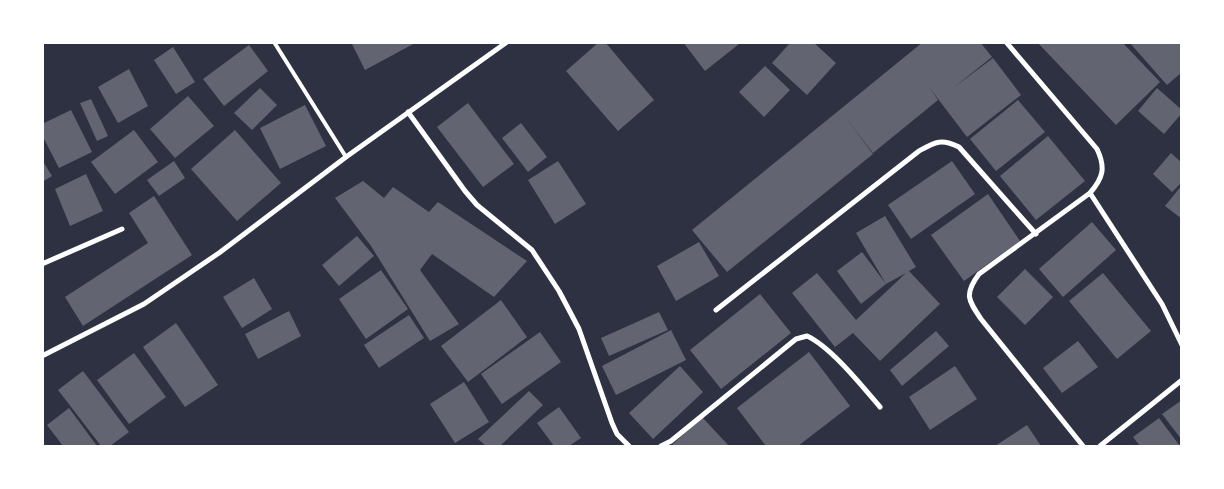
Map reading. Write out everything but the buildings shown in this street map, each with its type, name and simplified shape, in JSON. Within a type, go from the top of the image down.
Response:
[{"type":"street","points":[[42,356],[144,304],[219,253],[346,157],[507,42]]},
{"type":"street","points":[[1006,42],[1098,150],[1103,161],[1103,172],[1098,184],[1090,193],[979,274],[970,285],[968,296],[981,319],[1083,446]]},
{"type":"street","points":[[408,112],[477,205],[532,250],[559,291],[579,329],[612,423],[618,434],[630,446]]},
{"type":"street","points":[[716,310],[919,151],[935,141],[949,142],[959,147],[1036,234]]},
{"type":"street","points":[[1090,193],[1162,304],[1182,345]]},
{"type":"street","points":[[42,264],[122,229]]},
{"type":"street","points":[[661,446],[671,441],[796,339],[807,336],[816,340],[824,347],[859,382],[880,407]]},
{"type":"street","points":[[1100,446],[1182,380]]},
{"type":"lane","points":[[274,42],[346,157]]}]
